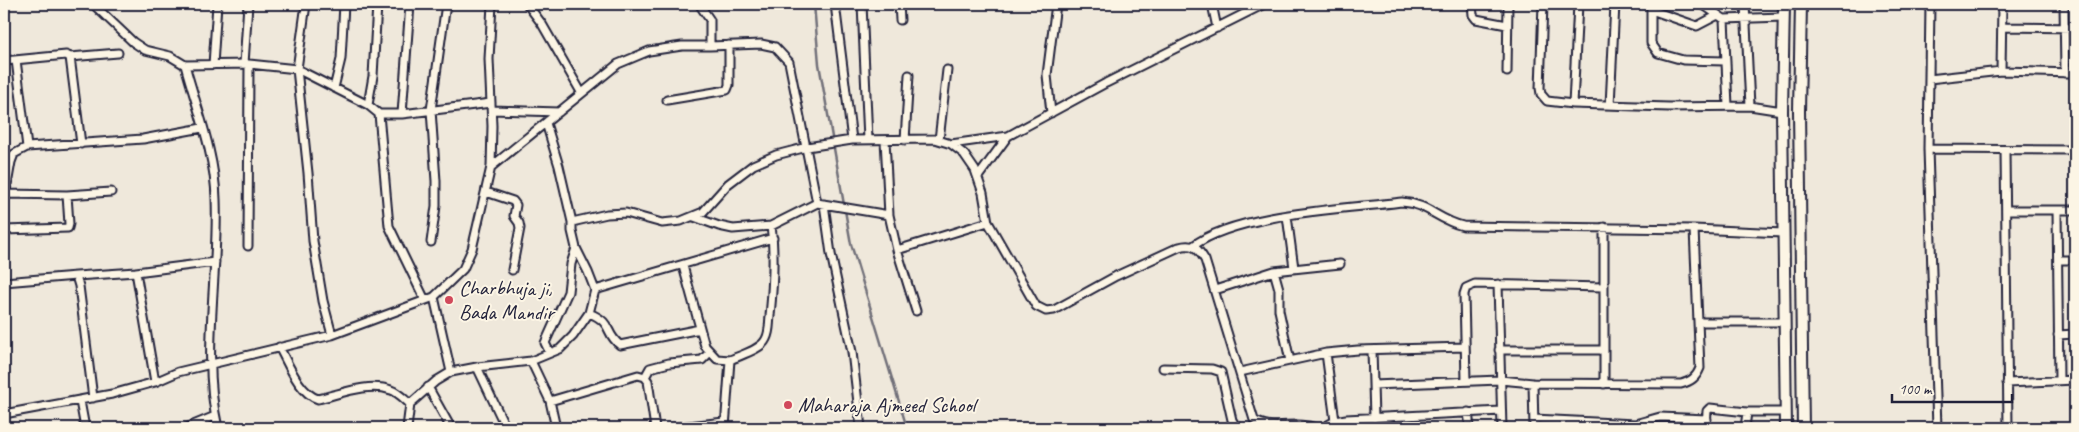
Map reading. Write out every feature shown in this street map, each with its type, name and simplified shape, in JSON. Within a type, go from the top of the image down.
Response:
[{"type":"main road","points":[[1784,4],[1782,174],[1786,428]]},
{"type":"main road","points":[[1801,4],[1800,196],[1803,428]]},
{"type":"main road","points":[[1782,174],[1792,176],[1800,171]]},
{"type":"main road","points":[[1783,196],[1793,194],[1800,196]]},
{"type":"main road","points":[[1786,379],[1803,378]]},
{"type":"street","points":[[92,4],[133,42],[145,50],[170,56],[185,65],[247,64],[297,69],[368,105],[379,114],[402,114],[491,106],[559,112]]},
{"type":"street","points":[[213,64],[216,4]]},
{"type":"street","points":[[248,4],[248,246]]},
{"type":"street","points":[[306,4],[297,69],[308,173],[312,241],[323,301],[332,335]]},
{"type":"street","points":[[334,88],[341,59],[344,4]]},
{"type":"street","points":[[368,105],[373,76],[377,4]]},
{"type":"street","points":[[402,114],[410,4]]},
{"type":"street","points":[[431,242],[436,206],[436,189],[431,110],[446,4]]},
{"type":"street","points":[[4,414],[93,398],[155,382],[178,372],[211,363],[332,335],[434,297],[462,270],[472,249],[491,167],[489,68],[492,4]]},
{"type":"street","points":[[527,4],[542,24],[581,92]]},
{"type":"street","points":[[699,4],[710,20],[710,46]]},
{"type":"street","points":[[835,4],[849,141]]},
{"type":"street","points":[[862,4],[868,140]]},
{"type":"street","points":[[899,4],[900,20]]},
{"type":"street","points":[[1051,113],[1047,75],[1056,4]]},
{"type":"street","points":[[1212,4],[1217,28]]},
{"type":"street","points":[[1472,4],[1473,15],[1476,19],[1508,25]]},
{"type":"street","points":[[1508,4],[1508,72]]},
{"type":"street","points":[[1543,4],[1541,94],[1547,100],[1573,104],[1669,107],[1750,106],[1782,111]]},
{"type":"street","points":[[1573,104],[1578,4]]},
{"type":"street","points":[[1610,105],[1615,4]]},
{"type":"street","points":[[1702,4],[1709,6],[1721,17],[1728,106]]},
{"type":"street","points":[[1745,4],[1750,106]]},
{"type":"street","points":[[1930,4],[1928,149],[1937,428]]},
{"type":"street","points":[[2002,4],[2002,71]]},
{"type":"street","points":[[2064,4],[2064,73]]},
{"type":"street","points":[[951,144],[1008,136],[1106,83],[1260,5]]},
{"type":"street","points":[[1725,62],[1684,60],[1658,54],[1651,43],[1651,7],[1697,26],[1721,17],[1783,17]]},
{"type":"street","points":[[2002,27],[2075,28]]},
{"type":"street","points":[[491,167],[581,92],[618,64],[633,56],[649,51],[682,46],[761,44],[775,47],[789,62],[821,203],[852,352],[861,428]]},
{"type":"street","points":[[667,100],[727,90],[729,85],[729,45]]},
{"type":"street","points":[[4,61],[66,55],[70,57],[118,53]]},
{"type":"street","points":[[70,57],[82,144]]},
{"type":"street","points":[[16,60],[27,147]]},
{"type":"street","points":[[185,65],[212,167],[216,198],[211,363],[215,416],[218,428]]},
{"type":"street","points":[[939,140],[947,70]]},
{"type":"street","points":[[1929,79],[2002,71],[2075,73]]},
{"type":"street","points":[[905,140],[910,75]]},
{"type":"street","points":[[379,114],[389,226],[425,300]]},
{"type":"street","points":[[408,428],[410,404],[428,387],[451,372],[531,360],[560,349],[573,336],[589,313],[595,290],[576,248],[559,166],[546,123]]},
{"type":"street","points":[[4,202],[14,154],[27,147],[143,139],[202,128]]},
{"type":"street","points":[[978,177],[1008,136]]},
{"type":"street","points":[[885,140],[889,215],[897,250],[916,311]]},
{"type":"street","points":[[572,222],[607,214],[626,213],[662,223],[682,221],[703,212],[728,184],[753,165],[776,155],[822,144],[849,141],[939,140],[951,144],[964,154],[978,177],[988,222],[1036,306],[1046,311],[1054,310],[1116,276],[1179,247],[1188,244],[1193,246],[1199,250],[1205,260],[1254,420],[1266,426],[1305,424],[1316,428]]},
{"type":"street","points":[[1928,149],[2075,150]]},
{"type":"street","points":[[2005,150],[2008,428]]},
{"type":"street","points":[[5,194],[67,195],[111,192]]},
{"type":"street","points":[[486,192],[513,201],[516,205],[514,216],[520,228],[512,270]]},
{"type":"street","points":[[4,230],[68,228],[67,195]]},
{"type":"street","points":[[1193,246],[1218,232],[1270,218],[1402,202],[1417,203],[1441,218],[1463,226],[1604,227],[1783,233]]},
{"type":"street","points":[[694,217],[733,229],[771,226],[821,203],[889,215]]},
{"type":"street","points":[[2006,210],[2075,210]]},
{"type":"street","points":[[2057,210],[2059,380]]},
{"type":"street","points":[[1287,216],[1294,268]]},
{"type":"street","points":[[897,250],[988,222]]},
{"type":"street","points":[[683,266],[705,346],[717,358],[730,360],[761,345],[766,339],[773,289],[773,238],[771,226]]},
{"type":"street","points":[[1604,227],[1604,384]]},
{"type":"street","points":[[1373,385],[1500,380],[1532,383],[1604,384],[1681,384],[1688,382],[1696,376],[1700,368],[1694,229]]},
{"type":"street","points":[[595,290],[683,266],[773,238]]},
{"type":"street","points":[[550,353],[545,343],[568,292],[571,264],[576,248]]},
{"type":"street","points":[[2058,260],[2075,260]]},
{"type":"street","points":[[4,282],[136,272],[215,262]]},
{"type":"street","points":[[1215,290],[1274,271],[1340,264]]},
{"type":"street","points":[[1274,271],[1279,289],[1279,310],[1290,361]]},
{"type":"street","points":[[136,272],[155,382]]},
{"type":"street","points":[[76,276],[79,286],[93,398]]},
{"type":"street","points":[[1466,381],[1464,294],[1466,288],[1475,284],[1603,287]]},
{"type":"street","points":[[1498,284],[1502,428]]},
{"type":"street","points":[[434,297],[451,372]]},
{"type":"street","points":[[589,313],[602,318],[620,345],[700,329]]},
{"type":"street","points":[[1698,322],[1785,322]]},
{"type":"street","points":[[2058,334],[2075,334]]},
{"type":"street","points":[[279,347],[302,386],[311,397],[318,399],[366,388],[380,387],[393,390],[410,404]]},
{"type":"street","points":[[1240,372],[1326,353],[1465,348]]},
{"type":"street","points":[[1372,350],[1374,418]]},
{"type":"street","points":[[1500,350],[1604,350]]},
{"type":"street","points":[[645,377],[650,368],[669,363],[702,360],[710,352]]},
{"type":"street","points":[[1326,353],[1335,421]]},
{"type":"street","points":[[531,360],[550,401],[556,428]]},
{"type":"street","points":[[671,428],[725,425],[730,360]]},
{"type":"street","points":[[477,367],[506,428]]},
{"type":"street","points":[[1163,368],[1212,369],[1221,372],[1232,420],[1237,428]]},
{"type":"street","points":[[550,401],[638,375],[645,377],[648,381],[655,428]]},
{"type":"street","points":[[2008,383],[2075,380]]},
{"type":"street","points":[[1532,383],[1534,428]]},
{"type":"street","points":[[428,387],[451,428]]},
{"type":"street","points":[[80,400],[86,428]]},
{"type":"street","points":[[1706,428],[1707,411],[1710,408],[1746,412],[1786,412]]},
{"type":"street","points":[[1322,428],[1335,421],[1501,411]]},
{"type":"street","points":[[1468,412],[1470,428]]},
{"type":"street","points":[[1744,428],[1746,412]]},
{"type":"street","points":[[186,428],[215,416]]},
{"type":"street","points":[[1534,418],[1635,424],[1660,417],[1706,418]]},
{"type":"street","points":[[1251,428],[1259,424]]},
{"type":"waterway","points":[[814,4],[819,64],[851,244],[907,428]]},
{"type":"place","name":"Charbhuja ji, Bada Mandir","points":[[449,300]]},
{"type":"place","name":"Maharaja Ajmeed School","points":[[788,405]]}]
